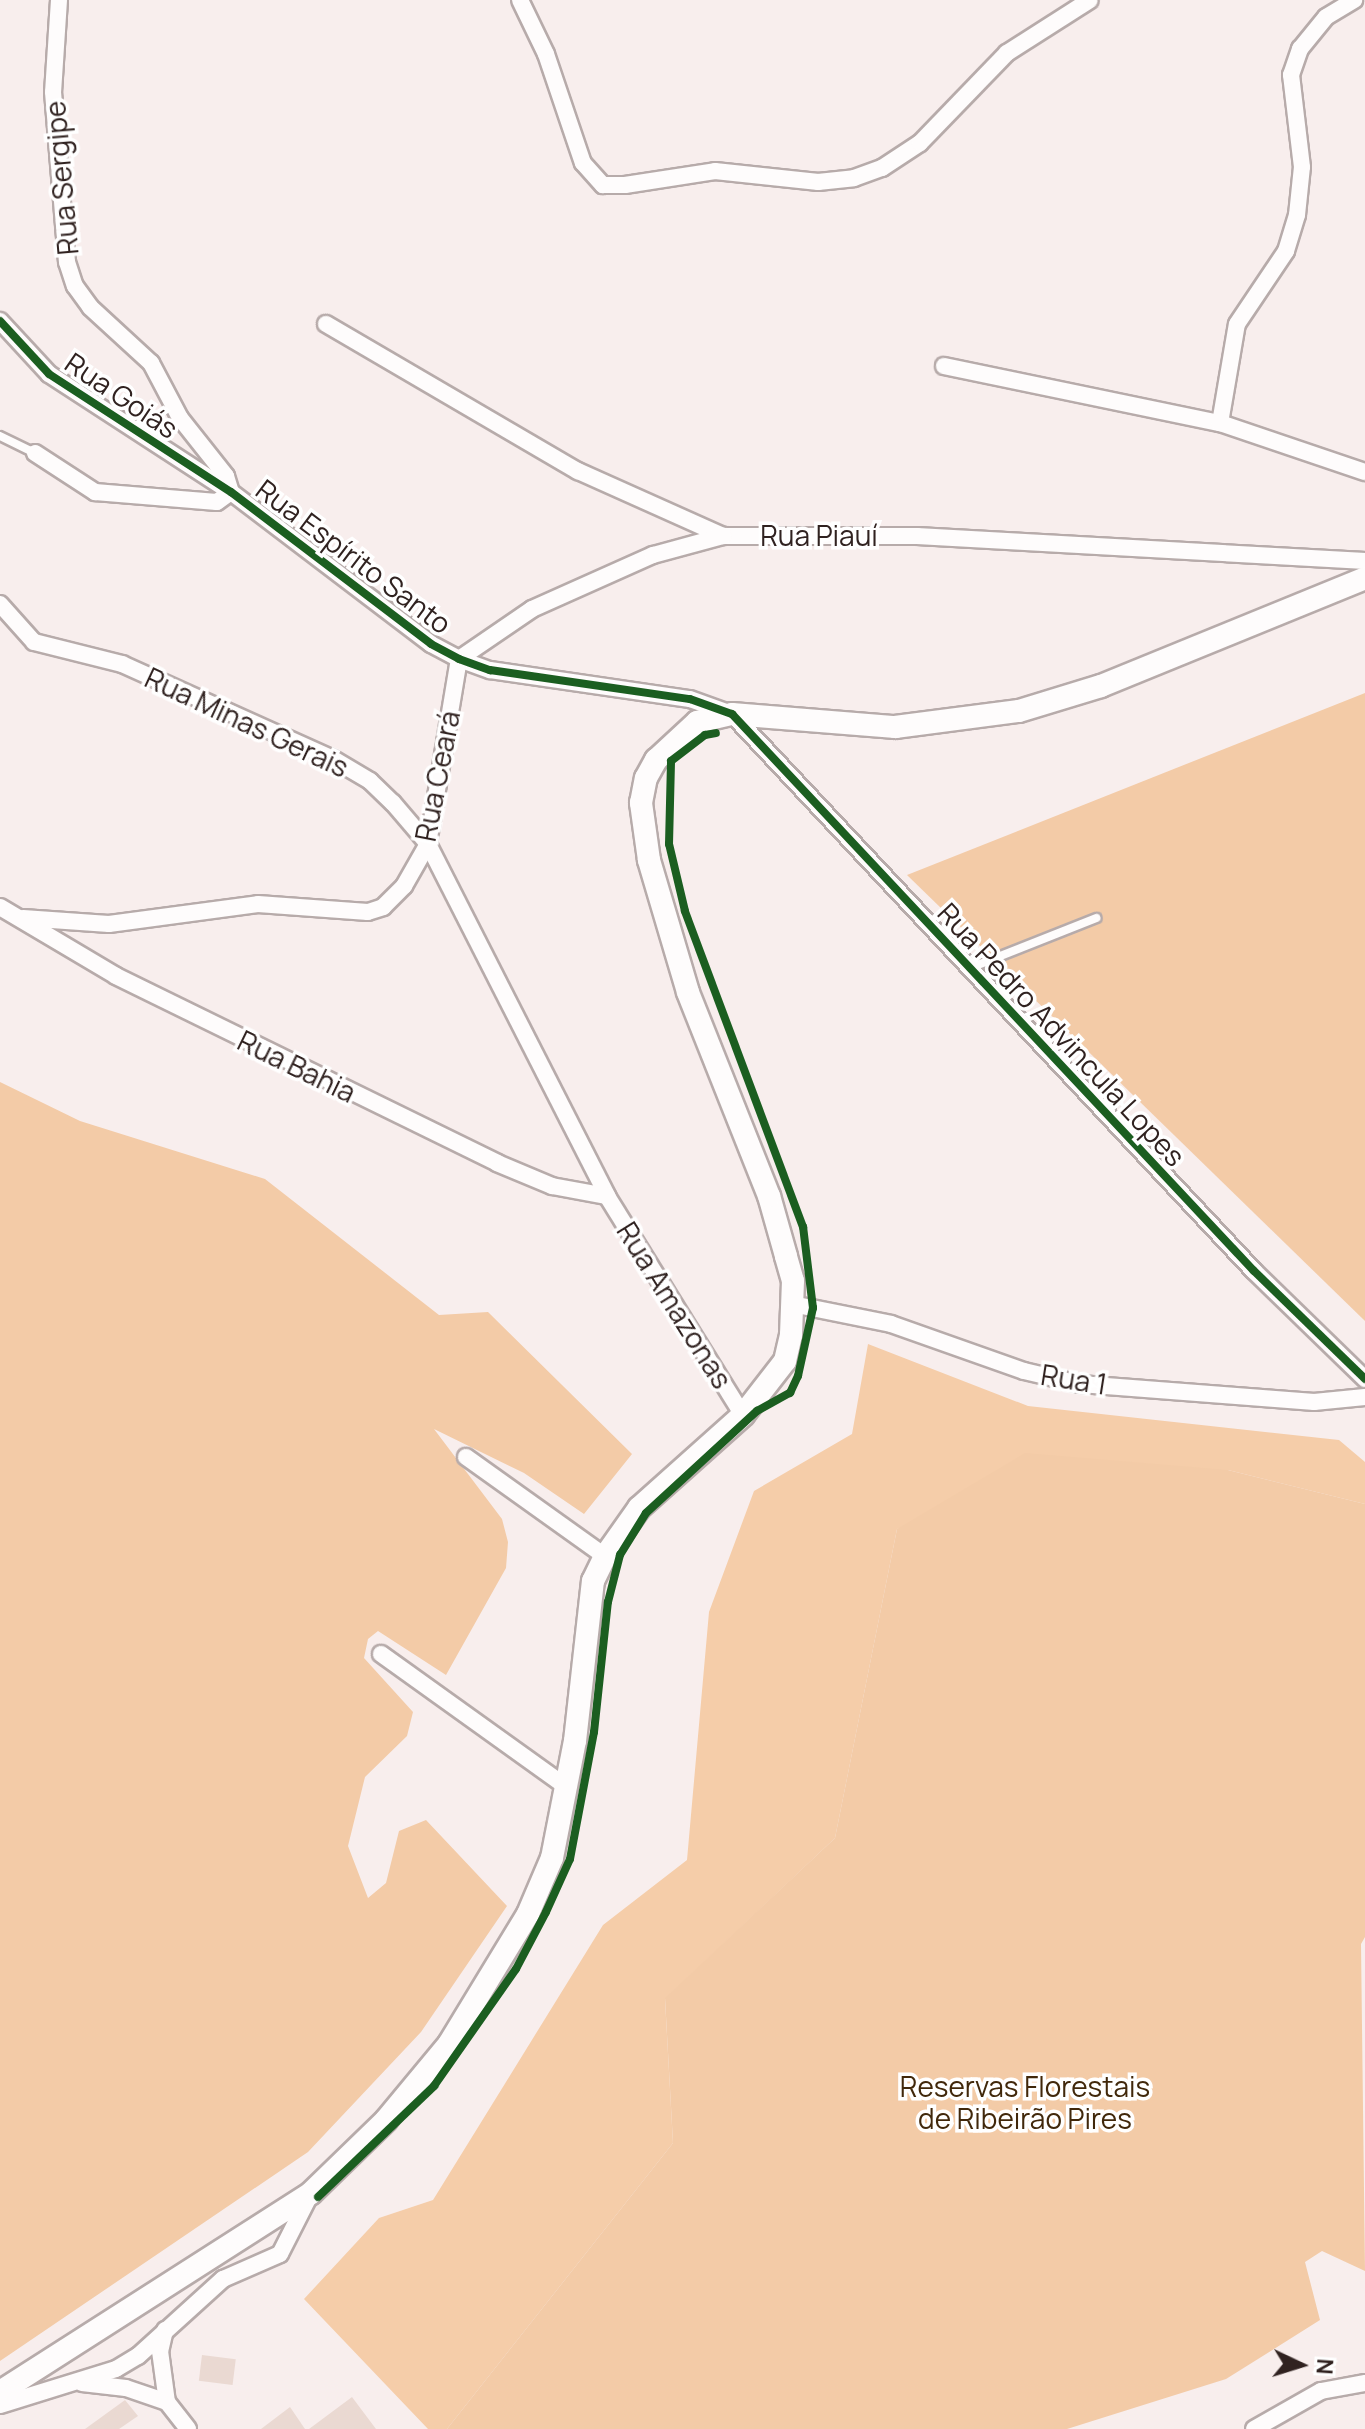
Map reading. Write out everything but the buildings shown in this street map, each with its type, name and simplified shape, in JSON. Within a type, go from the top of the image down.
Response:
[{"type":"main road","points":[[0,2392],[311,2193],[386,2120],[449,2044],[528,1914],[552,1858],[575,1741],[593,1581],[605,1556],[639,1508],[743,1415],[785,1361],[793,1281],[769,1196],[688,992],[649,860],[641,803],[646,778],[671,741],[697,722],[732,714],[895,727],[1019,711],[1101,686],[1365,578]]},
{"type":"street","name":"Rua Sergipe","points":[[59,0],[53,92],[67,262],[75,286],[90,307],[151,363],[180,418],[226,476],[231,492]]},
{"type":"street","points":[[520,0],[546,54],[583,163],[603,185],[625,185],[715,171],[818,182],[854,178],[882,168],[920,143],[1007,53],[1090,0]]},
{"type":"street","points":[[1220,423],[1237,324],[1286,251],[1297,215],[1302,167],[1291,75],[1300,49],[1326,17],[1354,0]]},
{"type":"street","name":"Rua Goiás","points":[[0,321],[49,374],[231,492]]},
{"type":"street","name":"Rua Piauí","points":[[326,324],[578,471],[723,536],[917,536],[1365,561]]},
{"type":"street","points":[[944,366],[1220,423],[1365,472]]},
{"type":"street","points":[[35,453],[95,492],[217,502],[231,492]]},
{"type":"street","name":"Rua Espírito Santo","points":[[231,492],[431,644],[459,659],[490,670],[690,699],[732,714]]},
{"type":"street","points":[[459,659],[532,609],[653,555],[723,536]]},
{"type":"street","name":"Rua Minas Gerais","points":[[0,604],[34,642],[122,664],[333,759],[370,781],[428,844],[607,1196]]},
{"type":"street","name":"Rua Ceará","points":[[23,918],[125,924],[258,904],[368,912],[395,898],[428,844],[459,659]]},
{"type":"street","name":"Rua Pedro Advincula Lopes","points":[[732,714],[1254,1271],[1365,1379]]},
{"type":"street","name":"Rua Bahia","points":[[0,907],[116,976],[483,1157],[552,1186],[607,1196]]},
{"type":"street","name":"Rua Amazonas","points":[[607,1196],[743,1415]]},
{"type":"street","name":"Rua 1","points":[[792,1304],[891,1324],[1024,1371],[1080,1384],[1314,1402],[1365,1397]]},
{"type":"street","points":[[466,1457],[605,1556]]},
{"type":"street","points":[[381,1654],[564,1785]]},
{"type":"street","points":[[0,2405],[128,2363],[223,2279],[280,2254],[311,2193]]},
{"type":"street","points":[[165,2328],[160,2351],[167,2402],[188,2429]]},
{"type":"street","points":[[76,2382],[126,2388],[167,2402]]},
{"type":"street","points":[[1254,2429],[1321,2391],[1365,2383]]},
{"type":"lane","points":[[0,436],[35,453]]},
{"type":"lane","points":[[969,968],[1096,918]]},
{"type":"shaded area","points":[[868,1344],[1028,1406],[1339,1440],[1365,1462],[1365,1504],[1228,1470],[897,1529],[835,1838],[665,1999],[673,2143],[447,2429],[428,2429],[304,2299],[379,2218],[433,2200],[603,1925],[687,1860],[709,1612],[754,1491],[852,1434]]},
{"type":"green space","points":[[1365,693],[1365,1321],[907,875]]},
{"type":"green space","points":[[0,1082],[80,1121],[265,1179],[439,1315],[488,1312],[632,1454],[584,1514],[524,1473],[434,1429],[502,1519],[508,1542],[506,1568],[446,1675],[378,1631],[368,1639],[364,1658],[413,1712],[407,1736],[365,1777],[348,1846],[368,1898],[386,1883],[399,1831],[426,1820],[507,1906],[421,2032],[308,2152],[0,2361]]},
{"type":"green space","name":"Reservas Florestais de Ribeirão Pires","points":[[1025,1453],[1228,1470],[1365,1504],[1365,1937],[1361,1944],[1365,2271],[1322,2251],[1305,2262],[1320,2320],[1226,2379],[1067,2429],[447,2429],[673,2143],[665,1998],[835,1838],[897,1529]]},
{"type":"cycle path","points":[[0,321],[49,374],[231,492],[431,644],[459,659],[490,670],[690,699],[732,714],[1254,1271],[1365,1379]]},
{"type":"cycle path","points":[[318,2197],[434,2086],[516,1969],[546,1912],[570,1859],[594,1732],[608,1602],[620,1555],[646,1513],[757,1411],[790,1393],[798,1376],[813,1308],[803,1227],[685,911],[669,844],[671,761],[705,735],[716,733]]}]
